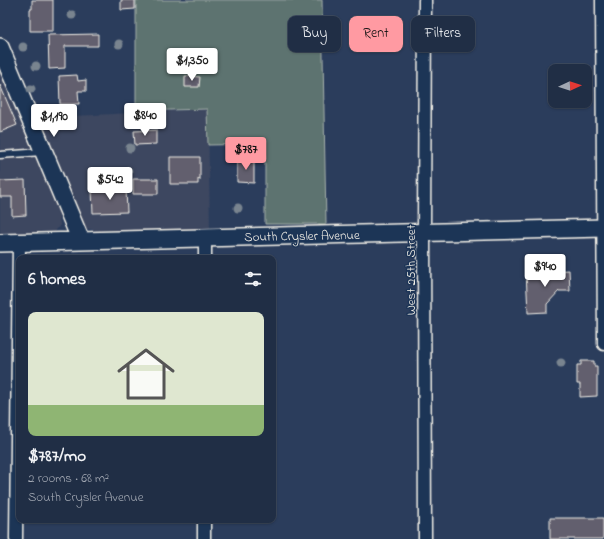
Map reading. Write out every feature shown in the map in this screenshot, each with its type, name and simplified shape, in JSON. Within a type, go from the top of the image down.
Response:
[{"type":"main road","points":[[0,47],[81,241]]},
{"type":"main road","name":"South Crysler Avenue","points":[[0,243],[603,228]]},
{"type":"street","name":"West 25th Street","points":[[425,0],[425,539]]},
{"type":"street","points":[[602,0],[604,344]]},
{"type":"street","points":[[205,238],[205,255]]},
{"type":"street","points":[[19,242],[19,255]]},
{"type":"street","points":[[16,523],[16,539]]},
{"type":"street","points":[[204,523],[204,539]]},
{"type":"lane","points":[[0,155],[44,152]]},
{"type":"shaded area","points":[[0,68],[58,209],[60,225],[54,233],[0,234]]},
{"type":"shaded area","points":[[208,109],[210,228],[97,231],[85,228],[36,118]]},
{"type":"green space","points":[[136,0],[322,0],[322,16],[288,16],[288,52],[323,52],[326,224],[265,224],[265,144],[208,145],[207,109],[136,111]]},
{"type":"building","points":[[32,0],[53,0],[53,31],[30,31],[30,9],[32,9]]},
{"type":"building","points":[[121,0],[135,0],[135,9],[121,10]]},
{"type":"building","points":[[98,34],[98,46],[65,46],[65,68],[49,69],[48,35]]},
{"type":"building","points":[[77,75],[78,81],[86,80],[86,91],[78,91],[79,104],[60,104],[59,76]]},
{"type":"building","points":[[185,76],[200,77],[199,87],[185,87]]},
{"type":"building","points":[[0,85],[17,125],[0,132]]},
{"type":"building","points":[[156,130],[156,144],[135,145],[134,131]]},
{"type":"building","points":[[170,157],[200,157],[200,180],[198,179],[198,184],[170,184]]},
{"type":"building","points":[[237,159],[254,160],[254,183],[237,182]]},
{"type":"building","points":[[133,179],[158,179],[158,194],[133,194]]},
{"type":"building","points":[[25,180],[26,215],[12,216],[12,197],[0,197],[0,181]]},
{"type":"building","points":[[126,189],[127,212],[93,213],[92,190]]},
{"type":"building","points":[[569,270],[570,291],[559,291],[547,304],[547,312],[528,313],[526,272]]},
{"type":"building","points":[[581,361],[594,361],[594,366],[597,366],[597,396],[580,397],[580,384],[577,384],[577,365],[581,365]]},
{"type":"building","points":[[550,518],[603,518],[603,539],[550,539]]}]
